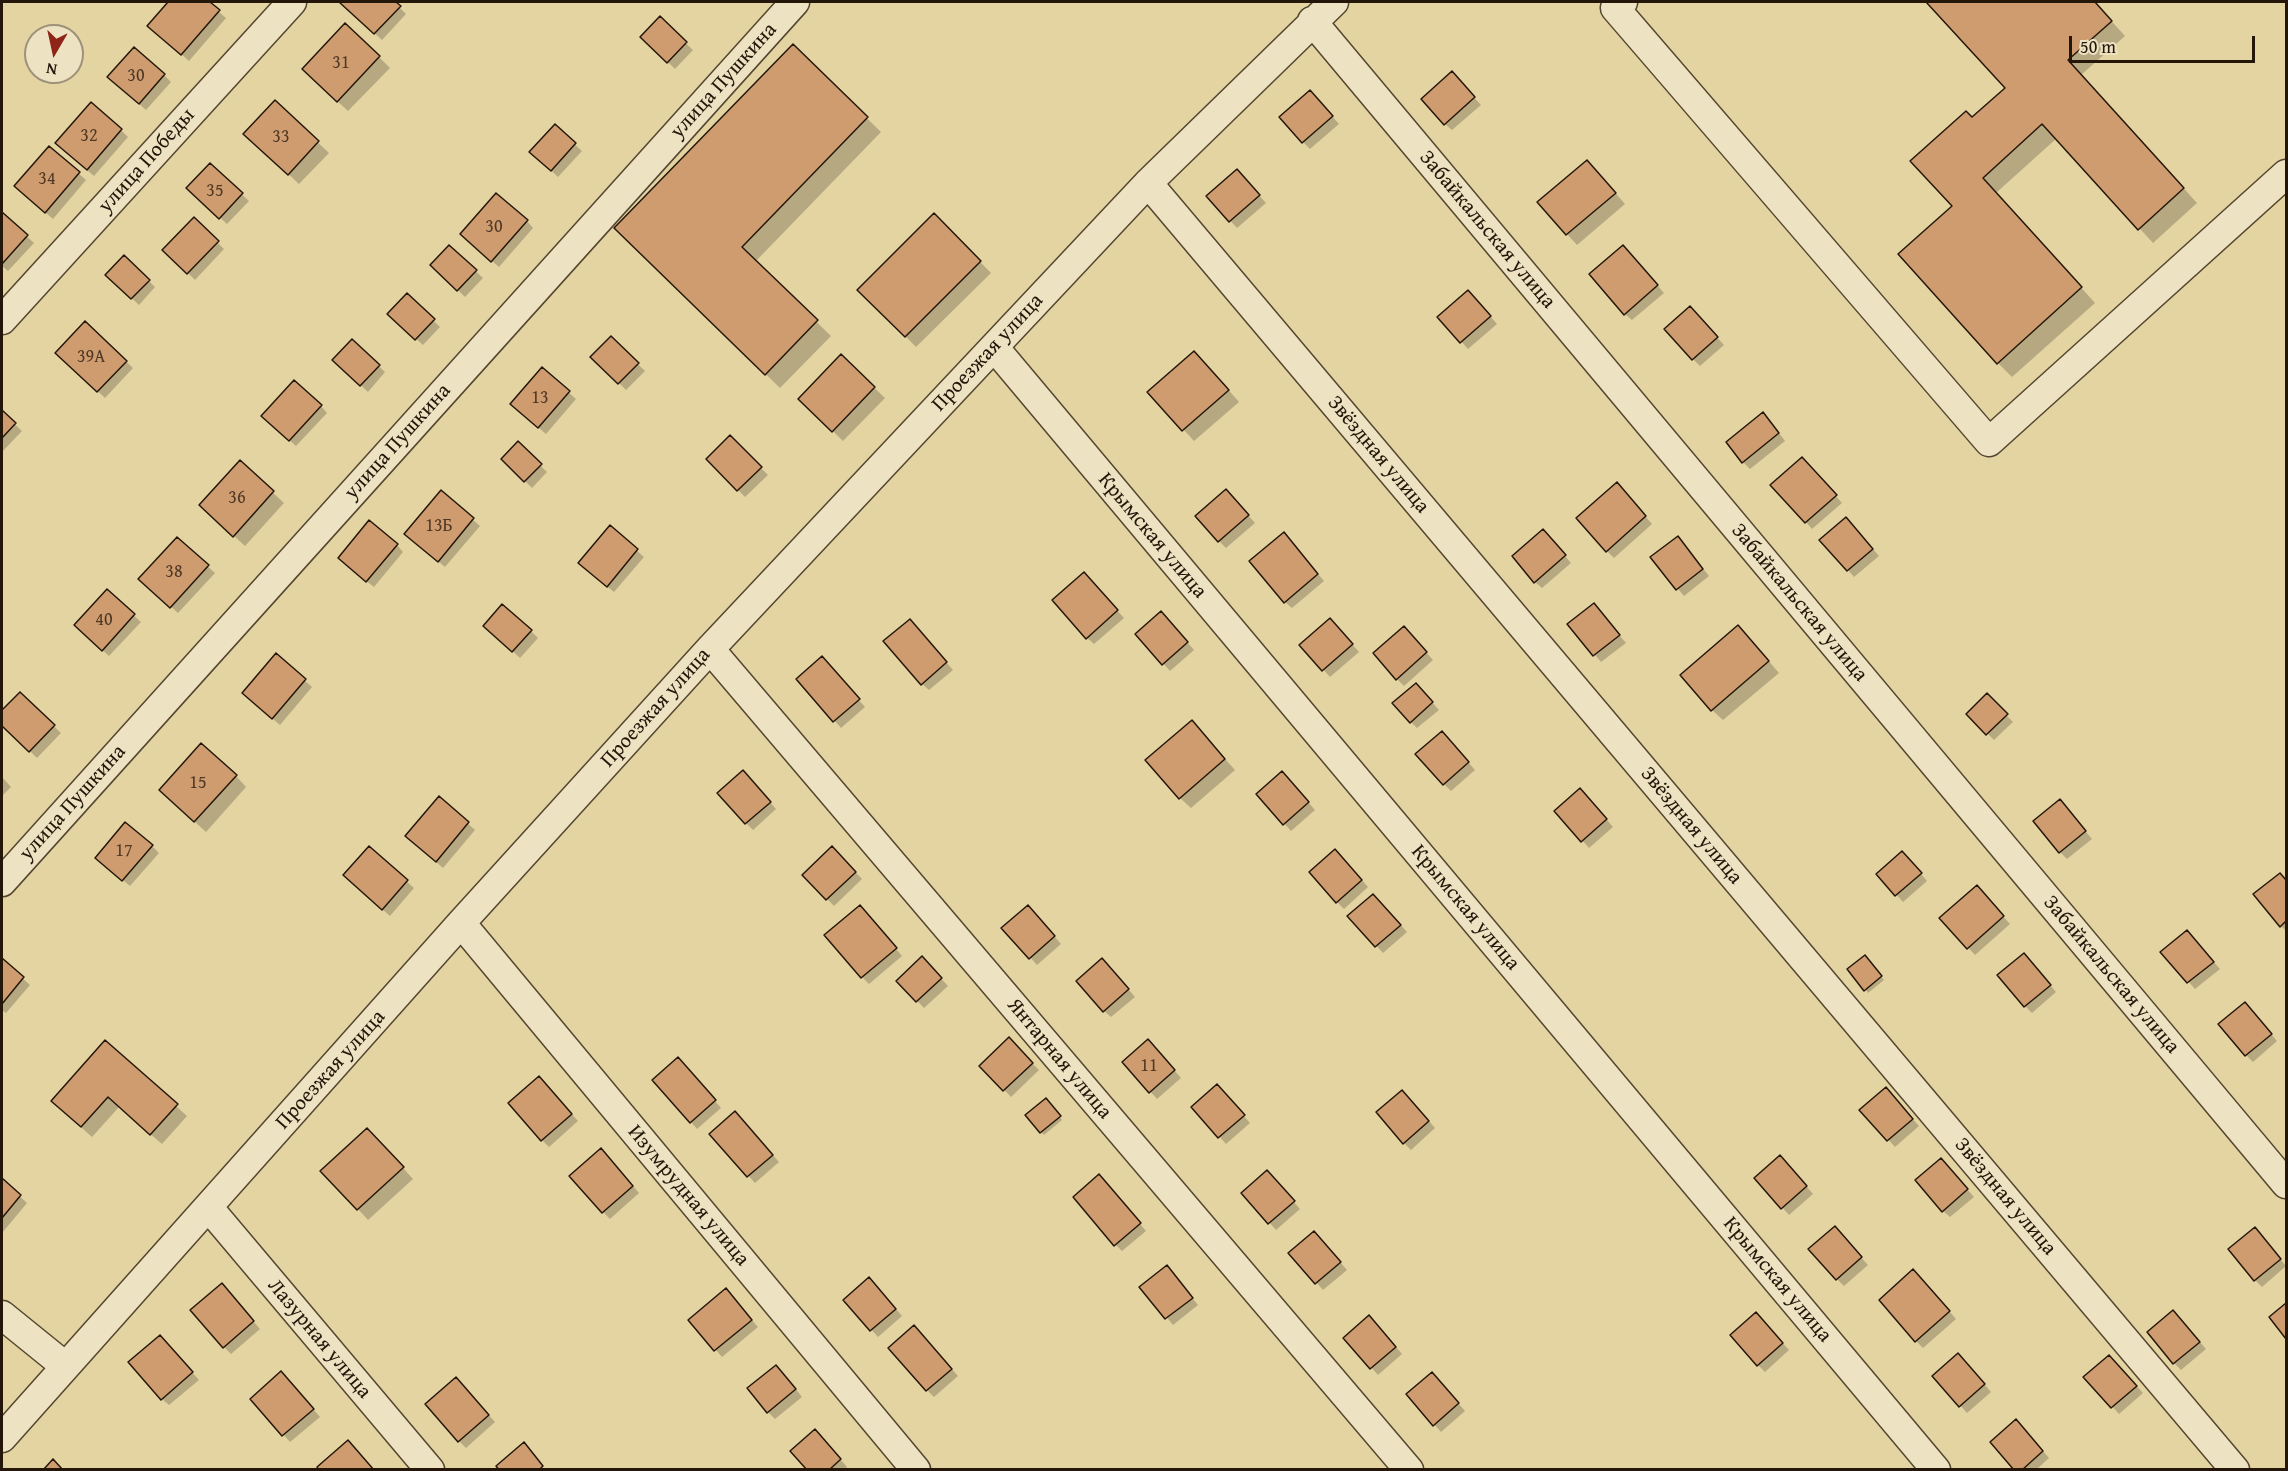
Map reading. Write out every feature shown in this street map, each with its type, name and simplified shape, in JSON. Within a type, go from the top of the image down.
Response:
[{"type":"street","name":"улица Победы","points":[[2,320],[292,2]]},
{"type":"street","name":"улица Пушкина","points":[[2,882],[795,2]]},
{"type":"street","name":"Проезжая улица","points":[[2,1438],[461,923],[710,649],[1148,183],[1334,2]]},
{"type":"street","points":[[1623,2],[1615,9],[1989,442],[2286,174]]},
{"type":"street","name":"Забайкальская улица","points":[[1312,21],[2286,1184]]},
{"type":"street","name":"Звёздная улица","points":[[1148,183],[2235,1470]]},
{"type":"street","name":"Крымская улица","points":[[994,347],[1936,1470]]},
{"type":"street","name":"Янтарная улица","points":[[710,649],[1409,1470]]},
{"type":"street","name":"Изумрудная улица","points":[[461,923],[916,1470]]},
{"type":"street","name":"Лазурная улица","points":[[208,1208],[430,1470]]},
{"type":"street","points":[[2,1315],[65,1365]]},
{"type":"building","points":[[168,2],[210,2],[220,10],[181,55],[147,26]]},
{"type":"building","points":[[339,2],[396,2],[401,6],[374,34]]},
{"type":"building","points":[[1926,2],[2095,2],[2112,21],[2068,60],[2184,188],[2138,230],[2042,124],[1983,178],[2082,287],[1997,364],[1898,254],[1952,206],[1910,161],[1966,111],[1972,117],[2005,88]]},
{"type":"building","points":[[660,16],[687,42],[667,63],[640,37]]},
{"type":"building","points":[[345,23],[380,56],[337,102],[302,69]]},
{"type":"building","points":[[793,44],[868,117],[742,247],[818,320],[765,375],[614,228]]},
{"type":"building","points":[[134,47],[165,74],[139,104],[107,77]]},
{"type":"building","points":[[1452,71],[1475,97],[1444,125],[1421,99]]},
{"type":"building","points":[[1310,90],[1333,116],[1302,143],[1279,117]]},
{"type":"building","points":[[275,100],[319,141],[288,175],[243,134]]},
{"type":"building","points":[[91,102],[122,129],[87,170],[55,143]]},
{"type":"building","points":[[555,124],[576,143],[551,171],[529,152]]},
{"type":"building","points":[[49,146],[80,172],[45,213],[14,186]]},
{"type":"building","points":[[1587,160],[1616,193],[1566,235],[1537,202]]},
{"type":"building","points":[[210,163],[243,193],[219,219],[186,188]]},
{"type":"building","points":[[1237,169],[1260,195],[1229,222],[1206,196]]},
{"type":"building","points":[[496,193],[528,220],[491,262],[460,234]]},
{"type":"building","points":[[2,212],[28,235],[2,264]]},
{"type":"building","points":[[934,213],[981,261],[905,337],[857,290]]},
{"type":"building","points":[[194,217],[219,241],[187,274],[162,250]]},
{"type":"building","points":[[449,245],[477,270],[457,291],[430,265]]},
{"type":"building","points":[[1623,245],[1658,285],[1624,315],[1589,274]]},
{"type":"building","points":[[124,255],[150,280],[131,299],[105,275]]},
{"type":"building","points":[[1468,290],[1491,316],[1460,343],[1437,317]]},
{"type":"building","points":[[407,293],[435,319],[415,340],[387,314]]},
{"type":"building","points":[[1690,306],[1718,337],[1692,360],[1664,329]]},
{"type":"building","points":[[85,321],[127,361],[97,392],[55,353]]},
{"type":"building","points":[[611,336],[639,363],[618,384],[590,357]]},
{"type":"building","points":[[352,339],[380,365],[360,386],[332,360]]},
{"type":"building","points":[[1194,351],[1229,390],[1182,431],[1147,392]]},
{"type":"building","points":[[841,354],[875,387],[832,432],[798,399]]},
{"type":"building","points":[[542,367],[570,391],[538,428],[510,404]]},
{"type":"building","points":[[294,380],[322,405],[289,441],[261,416]]},
{"type":"building","points":[[2,410],[16,423],[2,438]]},
{"type":"building","points":[[1763,412],[1779,433],[1742,463],[1726,442]]},
{"type":"building","points":[[730,435],[762,467],[737,491],[706,459]]},
{"type":"building","points":[[518,441],[542,464],[524,482],[501,459]]},
{"type":"building","points":[[1802,457],[1837,495],[1805,523],[1770,485]]},
{"type":"building","points":[[240,460],[274,491],[233,537],[199,505]]},
{"type":"building","points":[[1617,482],[1646,516],[1606,552],[1576,518]]},
{"type":"building","points":[[1226,489],[1249,515],[1218,542],[1195,516]]},
{"type":"building","points":[[441,490],[474,518],[438,562],[404,534]]},
{"type":"building","points":[[1846,517],[1873,549],[1847,571],[1819,540]]},
{"type":"building","points":[[369,520],[398,544],[366,582],[338,558]]},
{"type":"building","points":[[610,525],[638,549],[607,587],[578,563]]},
{"type":"building","points":[[1543,529],[1566,555],[1534,583],[1512,556]]},
{"type":"building","points":[[1284,532],[1318,574],[1284,603],[1249,561]]},
{"type":"building","points":[[1678,536],[1703,569],[1676,590],[1650,557]]},
{"type":"building","points":[[177,537],[209,565],[170,608],[138,579]]},
{"type":"building","points":[[1084,572],[1118,610],[1086,639],[1052,600]]},
{"type":"building","points":[[107,589],[135,614],[102,651],[74,625]]},
{"type":"building","points":[[1594,603],[1620,635],[1593,656],[1567,624]]},
{"type":"building","points":[[502,604],[532,630],[512,652],[483,626]]},
{"type":"building","points":[[1161,611],[1188,642],[1162,665],[1135,634]]},
{"type":"building","points":[[1330,618],[1353,644],[1322,671],[1299,645]]},
{"type":"building","points":[[910,619],[947,662],[921,685],[883,641]]},
{"type":"building","points":[[1738,625],[1769,661],[1711,711],[1680,675]]},
{"type":"building","points":[[1404,626],[1427,652],[1396,680],[1373,653]]},
{"type":"building","points":[[276,653],[306,679],[272,719],[242,693]]},
{"type":"building","points":[[822,656],[860,699],[833,722],[796,679]]},
{"type":"building","points":[[1416,683],[1433,702],[1410,723],[1392,703]]},
{"type":"building","points":[[20,692],[55,725],[29,752],[2,726],[2,710]]},
{"type":"building","points":[[1987,693],[2008,714],[1986,735],[1966,714]]},
{"type":"building","points":[[1192,720],[1225,759],[1179,799],[1145,760]]},
{"type":"building","points":[[1442,731],[1469,762],[1443,785],[1415,754]]},
{"type":"building","points":[[201,743],[237,775],[194,822],[159,790]]},
{"type":"building","points":[[743,770],[771,802],[745,824],[717,793]]},
{"type":"building","points":[[1282,771],[1309,802],[1283,825],[1256,794]]},
{"type":"building","points":[[1580,788],[1607,819],[1581,842],[1554,811]]},
{"type":"building","points":[[439,796],[469,822],[436,862],[405,836]]},
{"type":"building","points":[[2060,799],[2086,831],[2059,853],[2033,821]]},
{"type":"building","points":[[125,822],[153,845],[122,881],[95,858]]},
{"type":"building","points":[[369,846],[408,880],[382,910],[343,875]]},
{"type":"building","points":[[832,846],[856,872],[826,900],[802,875]]},
{"type":"building","points":[[1335,849],[1362,880],[1336,903],[1309,872]]},
{"type":"building","points":[[1902,851],[1922,873],[1895,896],[1876,874]]},
{"type":"building","points":[[2280,873],[2286,880],[2286,921],[2280,927],[2253,894]]},
{"type":"building","points":[[1977,885],[2004,916],[1967,949],[1939,918]]},
{"type":"building","points":[[1373,894],[1401,925],[1375,947],[1347,916]]},
{"type":"building","points":[[860,905],[897,948],[861,978],[824,935]]},
{"type":"building","points":[[1028,905],[1055,936],[1029,959],[1001,928]]},
{"type":"building","points":[[2187,930],[2214,962],[2187,983],[2160,952]]},
{"type":"building","points":[[2024,953],[2051,985],[2024,1007],[1997,975]]},
{"type":"building","points":[[1865,955],[1882,976],[1864,991],[1847,969]]},
{"type":"building","points":[[922,956],[942,978],[916,1002],[896,981]]},
{"type":"building","points":[[2,958],[24,977],[2,1004]]},
{"type":"building","points":[[1102,958],[1129,989],[1103,1012],[1076,981]]},
{"type":"building","points":[[2245,1002],[2272,1034],[2245,1056],[2218,1024]]},
{"type":"building","points":[[1009,1037],[1033,1063],[1003,1091],[979,1066]]},
{"type":"building","points":[[1148,1039],[1175,1070],[1149,1093],[1122,1062]]},
{"type":"building","points":[[105,1040],[178,1104],[150,1135],[108,1097],[81,1127],[51,1101]]},
{"type":"building","points":[[678,1057],[716,1100],[690,1123],[652,1080]]},
{"type":"building","points":[[539,1076],[572,1114],[541,1141],[508,1103]]},
{"type":"building","points":[[1217,1084],[1245,1115],[1218,1138],[1191,1107]]},
{"type":"building","points":[[1886,1087],[1913,1119],[1887,1141],[1859,1110]]},
{"type":"building","points":[[1402,1090],[1429,1121],[1403,1144],[1376,1112]]},
{"type":"building","points":[[1046,1098],[1061,1116],[1040,1133],[1025,1115]]},
{"type":"building","points":[[735,1111],[773,1155],[747,1177],[709,1134]]},
{"type":"building","points":[[367,1128],[404,1167],[357,1210],[320,1171]]},
{"type":"building","points":[[601,1148],[633,1186],[602,1213],[569,1176]]},
{"type":"building","points":[[1780,1155],[1807,1186],[1781,1209],[1754,1178]]},
{"type":"building","points":[[1941,1158],[1968,1189],[1942,1212],[1915,1180]]},
{"type":"building","points":[[1267,1170],[1295,1201],[1268,1224],[1241,1193]]},
{"type":"building","points":[[1099,1174],[1141,1223],[1114,1246],[1073,1197]]},
{"type":"building","points":[[2,1178],[21,1195],[2,1218]]},
{"type":"building","points":[[1835,1226],[1862,1257],[1836,1280],[1808,1249]]},
{"type":"building","points":[[2255,1227],[2281,1259],[2254,1281],[2228,1249]]},
{"type":"building","points":[[1314,1231],[1341,1262],[1315,1284],[1288,1253]]},
{"type":"building","points":[[1167,1265],[1193,1298],[1165,1319],[1139,1287]]},
{"type":"building","points":[[1913,1269],[1950,1311],[1915,1342],[1879,1300]]},
{"type":"building","points":[[869,1277],[896,1309],[870,1331],[843,1300]]},
{"type":"building","points":[[222,1283],[254,1321],[223,1348],[190,1310]]},
{"type":"building","points":[[726,1288],[752,1320],[714,1351],[688,1320]]},
{"type":"building","points":[[2286,1303],[2286,1339],[2269,1317]]},
{"type":"building","points":[[2173,1310],[2200,1342],[2173,1364],[2147,1332]]},
{"type":"building","points":[[1756,1312],[1783,1343],[1757,1366],[1730,1335]]},
{"type":"building","points":[[1369,1315],[1396,1347],[1370,1369],[1343,1338]]},
{"type":"building","points":[[914,1325],[952,1369],[926,1391],[888,1348]]},
{"type":"building","points":[[160,1335],[193,1372],[161,1400],[128,1362]]},
{"type":"building","points":[[1958,1353],[1985,1384],[1959,1407],[1932,1376]]},
{"type":"building","points":[[2109,1355],[2137,1386],[2111,1408],[2083,1377]]},
{"type":"building","points":[[776,1365],[796,1389],[767,1413],[747,1388]]},
{"type":"building","points":[[281,1371],[314,1409],[282,1436],[250,1399]]},
{"type":"building","points":[[1432,1372],[1459,1403],[1433,1426],[1406,1394]]},
{"type":"building","points":[[456,1377],[489,1415],[458,1442],[425,1404]]},
{"type":"building","points":[[2016,1419],[2043,1451],[2022,1470],[2014,1470],[1990,1442]]},
{"type":"building","points":[[815,1429],[841,1459],[829,1470],[807,1470],[790,1451]]},
{"type":"building","points":[[348,1440],[374,1470],[319,1470],[317,1467]]},
{"type":"building","points":[[524,1442],[543,1466],[539,1470],[499,1470],[496,1466]]},
{"type":"building","points":[[53,1459],[63,1470],[43,1470]]}]
